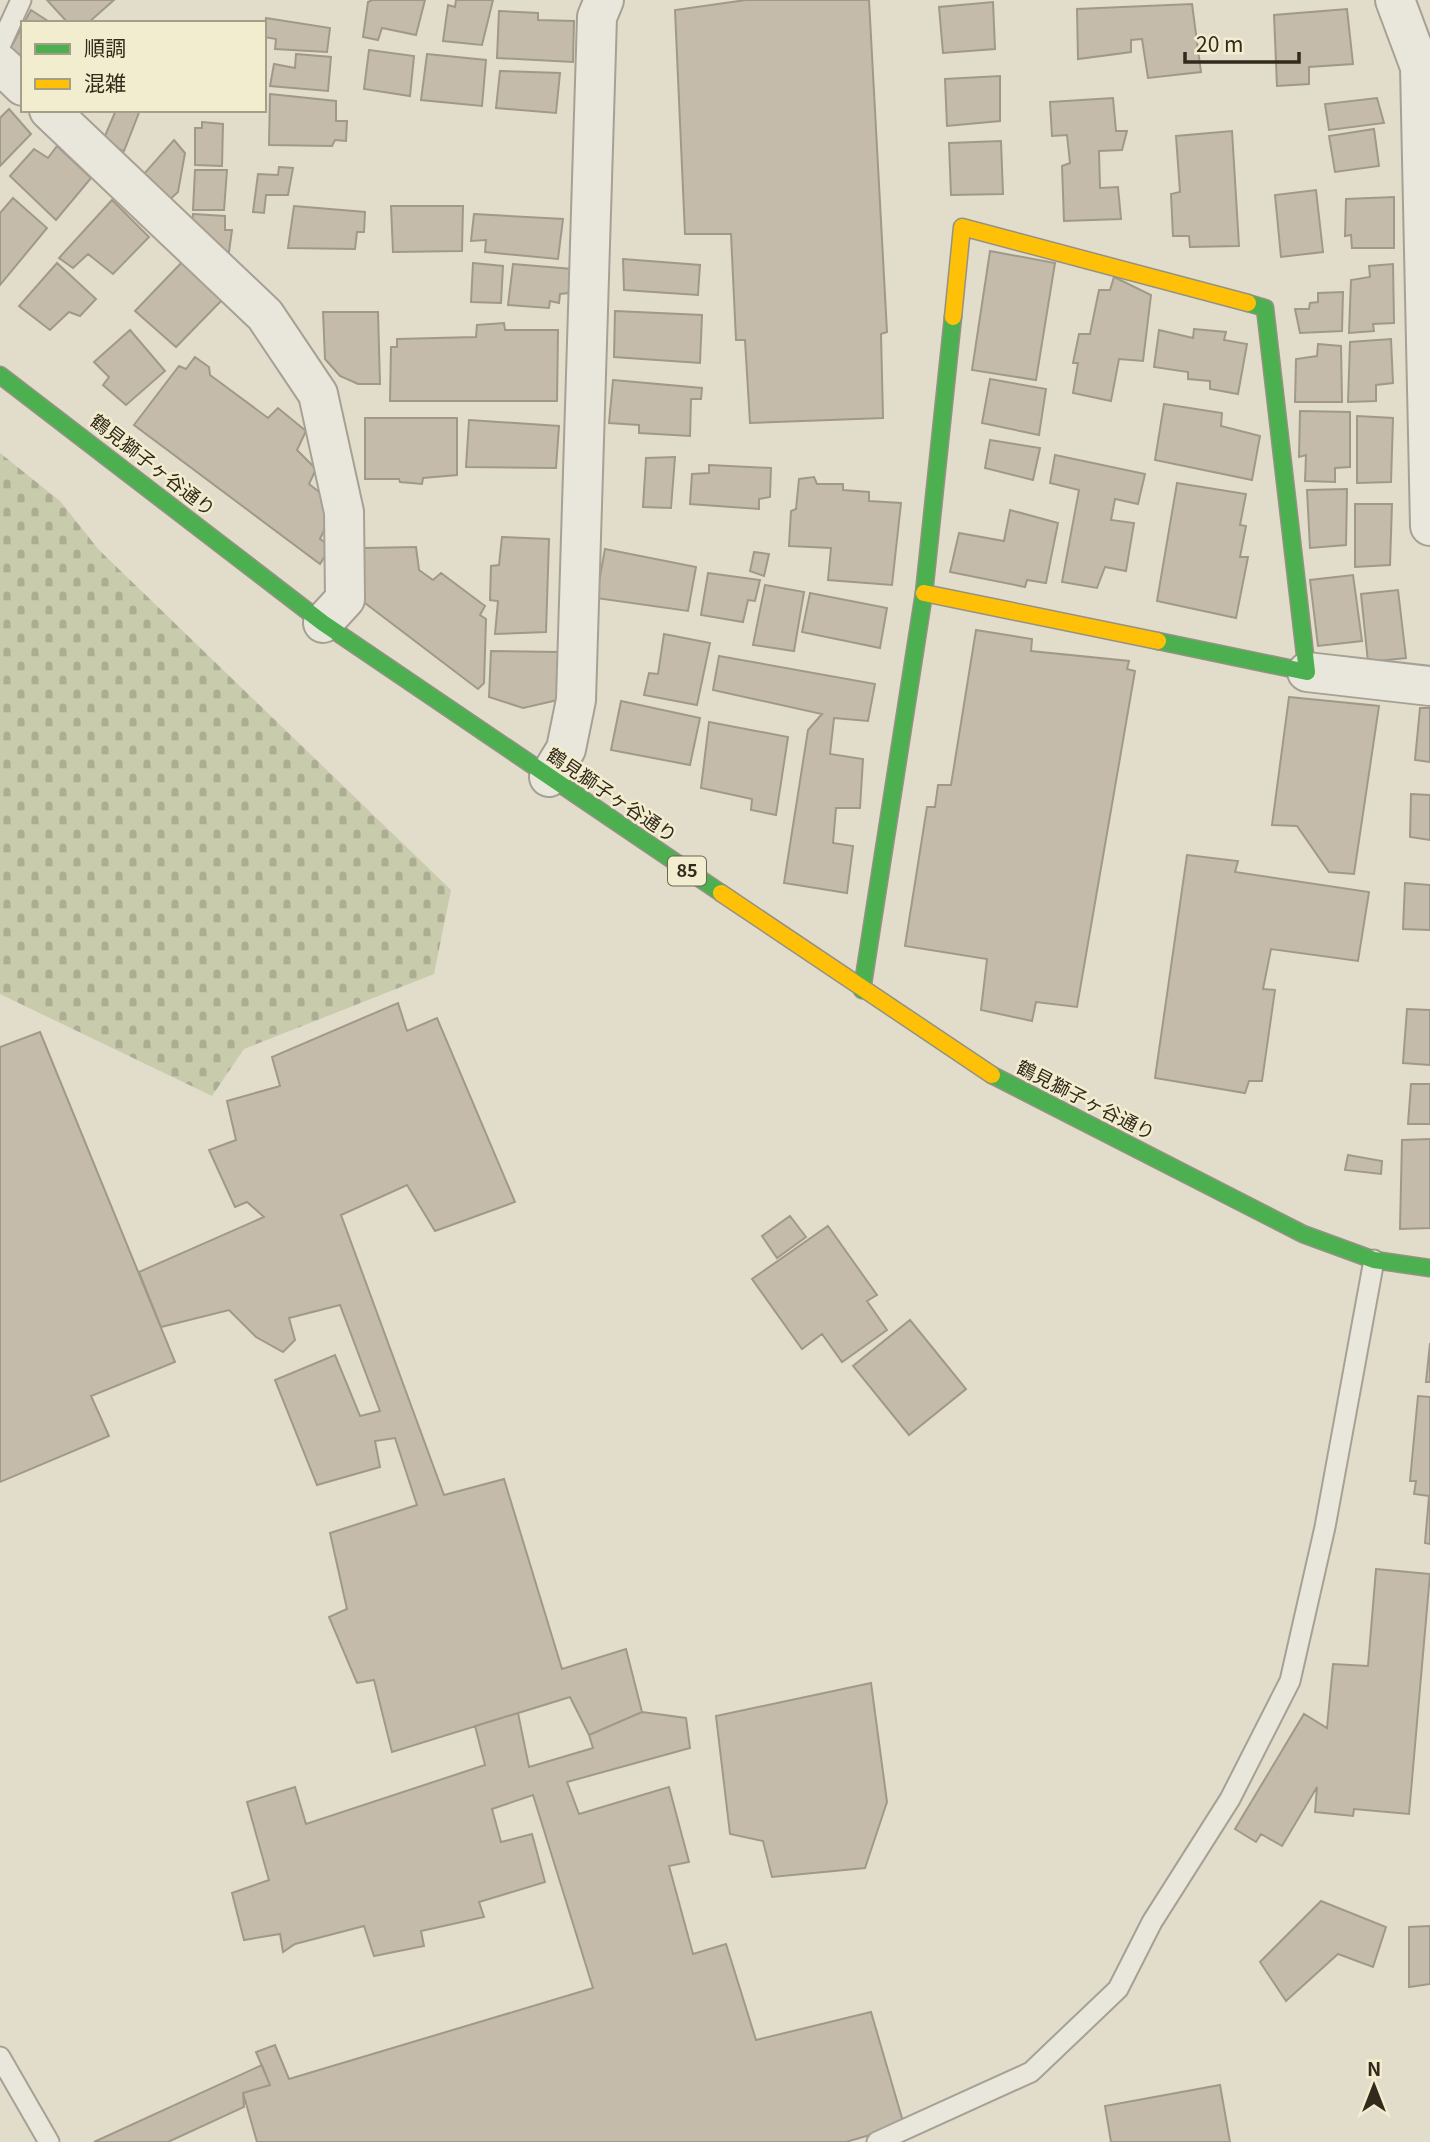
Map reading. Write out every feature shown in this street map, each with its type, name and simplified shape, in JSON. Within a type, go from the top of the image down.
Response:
[{"type":"street","points":[[548,777],[566,749],[576,700],[597,17],[604,0]]},
{"type":"street","points":[[1395,0],[1420,67],[1430,526]]},
{"type":"street","points":[[0,64],[21,84]]},
{"type":"street","points":[[51,112],[265,315],[318,394],[344,512],[345,599],[323,623]]},
{"type":"street","points":[[862,990],[924,593],[962,228],[1265,308],[1307,672]]},
{"type":"street","name":"鶴見獅子ヶ谷通り","points":[[0,375],[323,623],[980,1069],[1303,1234],[1374,1260],[1430,1268]]},
{"type":"street","points":[[924,593],[1307,672],[1430,686]]},
{"type":"lane","points":[[0,46],[21,0]]},
{"type":"lane","points":[[877,2142],[1031,2072],[1118,1989],[1152,1922],[1230,1799],[1290,1681],[1325,1527],[1374,1260]]},
{"type":"lane","points":[[0,2057],[49,2142]]},
{"type":"green space","points":[[0,453],[60,501],[99,550],[451,890],[434,974],[244,1049],[212,1096],[0,994]]},
{"type":"building","points":[[47,0],[114,0],[90,21],[66,21]]},
{"type":"building","points":[[425,0],[416,35],[382,28],[378,40],[363,37],[368,2]]},
{"type":"building","points":[[456,0],[493,0],[482,45],[443,41],[448,5],[455,7]]},
{"type":"building","points":[[746,0],[869,0],[887,332],[881,334],[883,418],[750,423],[745,340],[736,340],[731,234],[685,234],[675,10]]},
{"type":"building","points":[[993,2],[995,49],[943,53],[939,7]]},
{"type":"building","points":[[1192,4],[1201,72],[1148,78],[1142,39],[1131,40],[1131,52],[1078,59],[1077,9]]},
{"type":"building","points":[[1347,9],[1353,64],[1309,67],[1309,84],[1277,86],[1274,15]]},
{"type":"building","points":[[31,10],[48,21],[25,21]]},
{"type":"building","points":[[499,11],[538,13],[538,20],[574,21],[573,62],[497,58]]},
{"type":"building","points":[[266,18],[330,28],[327,52],[275,49],[276,39],[266,37]]},
{"type":"building","points":[[21,29],[21,67],[8,53]]},
{"type":"building","points":[[369,50],[414,56],[410,96],[364,89]]},
{"type":"building","points":[[296,54],[331,57],[328,91],[270,86],[274,64],[295,68]]},
{"type":"building","points":[[427,54],[486,60],[482,106],[421,100]]},
{"type":"building","points":[[500,71],[560,73],[556,113],[496,108]]},
{"type":"building","points":[[1000,76],[1000,121],[947,126],[945,79]]},
{"type":"building","points":[[270,94],[336,101],[336,121],[347,121],[346,141],[335,140],[332,146],[269,145]]},
{"type":"building","points":[[1113,98],[1116,131],[1127,131],[1122,150],[1099,151],[1100,188],[1118,187],[1121,219],[1064,221],[1062,166],[1070,163],[1067,135],[1052,136],[1050,102]]},
{"type":"building","points":[[1377,98],[1384,123],[1329,130],[1325,104]]},
{"type":"building","points":[[9,109],[31,134],[0,166],[0,118]]},
{"type":"building","points":[[115,112],[139,112],[124,151],[102,143]]},
{"type":"building","points":[[202,122],[223,124],[222,166],[195,165],[195,128],[202,128]]},
{"type":"building","points":[[1374,129],[1379,166],[1335,172],[1329,136]]},
{"type":"building","points":[[1232,131],[1239,246],[1190,247],[1189,236],[1173,236],[1171,194],[1180,192],[1176,136]]},
{"type":"building","points":[[174,140],[185,153],[178,192],[165,204],[156,196],[162,190],[143,175]]},
{"type":"building","points":[[1001,141],[1003,194],[951,195],[949,143]]},
{"type":"building","points":[[57,146],[91,178],[56,220],[10,176],[34,149],[48,158]]},
{"type":"building","points":[[279,167],[293,168],[288,195],[266,195],[264,213],[253,212],[258,174],[278,175]]},
{"type":"building","points":[[195,170],[227,170],[224,210],[193,210]]},
{"type":"building","points":[[1316,190],[1323,252],[1281,257],[1275,195]]},
{"type":"building","points":[[1394,197],[1394,248],[1352,248],[1351,235],[1345,236],[1346,199]]},
{"type":"building","points":[[13,198],[47,228],[0,285],[0,213]]},
{"type":"building","points":[[112,200],[149,237],[113,274],[88,254],[73,268],[59,258]]},
{"type":"building","points":[[294,206],[365,212],[364,232],[357,232],[355,249],[288,248]]},
{"type":"building","points":[[391,206],[463,206],[462,251],[393,252]]},
{"type":"building","points":[[193,214],[225,216],[225,230],[232,230],[229,252],[206,247],[191,236]]},
{"type":"building","points":[[474,214],[563,219],[558,259],[485,252],[486,240],[471,241]]},
{"type":"building","points":[[990,251],[1055,263],[1036,380],[972,370]]},
{"type":"building","points":[[185,259],[223,299],[176,347],[135,311]]},
{"type":"building","points":[[623,259],[700,265],[698,295],[624,290]]},
{"type":"building","points":[[57,263],[96,299],[80,316],[69,312],[50,330],[19,306]]},
{"type":"building","points":[[473,263],[503,266],[501,303],[471,302]]},
{"type":"building","points":[[513,264],[572,269],[569,293],[560,294],[559,303],[550,301],[549,308],[508,305]]},
{"type":"building","points":[[1393,264],[1394,323],[1373,324],[1374,331],[1349,333],[1351,280],[1370,277],[1369,266]]},
{"type":"building","points":[[1114,277],[1151,295],[1143,361],[1119,359],[1111,401],[1073,393],[1078,363],[1073,363],[1079,334],[1090,334],[1099,290],[1110,290]]},
{"type":"building","points":[[1343,292],[1342,331],[1300,333],[1295,309],[1309,309],[1310,303],[1318,302],[1318,293]]},
{"type":"building","points":[[615,311],[702,315],[700,363],[614,357]]},
{"type":"building","points":[[323,312],[378,312],[380,384],[358,384],[340,376],[325,359]]},
{"type":"building","points":[[504,323],[505,330],[558,330],[557,401],[390,401],[391,347],[397,347],[397,339],[476,337],[477,325]]},
{"type":"building","points":[[1194,329],[1226,332],[1224,340],[1247,344],[1238,394],[1210,389],[1210,381],[1188,379],[1188,372],[1154,367],[1159,330],[1193,338]]},
{"type":"building","points":[[130,330],[165,371],[126,405],[103,385],[109,377],[94,362]]},
{"type":"building","points":[[1391,339],[1393,383],[1376,385],[1376,401],[1348,402],[1350,342]]},
{"type":"building","points":[[1318,344],[1341,346],[1342,402],[1295,402],[1296,359],[1317,356]]},
{"type":"building","points":[[195,357],[209,367],[210,375],[268,418],[278,408],[306,431],[297,450],[316,469],[309,484],[332,502],[332,513],[320,539],[331,546],[320,564],[134,425],[179,366],[186,369]]},
{"type":"building","points":[[990,379],[1046,389],[1039,435],[982,423]]},
{"type":"building","points":[[613,380],[702,388],[701,399],[691,399],[690,436],[639,433],[639,425],[609,423]]},
{"type":"building","points":[[1164,404],[1222,413],[1221,426],[1260,436],[1252,480],[1155,460]]},
{"type":"building","points":[[1300,411],[1350,412],[1350,467],[1335,468],[1335,482],[1305,481],[1306,455],[1299,457]]},
{"type":"building","points":[[1357,416],[1393,418],[1391,482],[1357,483]]},
{"type":"building","points":[[365,418],[457,418],[457,475],[423,478],[422,484],[400,482],[399,479],[365,479]]},
{"type":"building","points":[[469,420],[559,426],[556,468],[466,467]]},
{"type":"building","points":[[990,440],[1040,448],[1033,480],[985,468]]},
{"type":"building","points":[[1055,455],[1145,474],[1138,504],[1115,499],[1111,520],[1134,523],[1126,571],[1105,567],[1097,588],[1062,582],[1079,490],[1050,483]]},
{"type":"building","points":[[675,457],[671,508],[643,507],[646,458]]},
{"type":"building","points":[[709,465],[771,468],[770,497],[759,499],[759,509],[690,504],[692,474],[709,473]]},
{"type":"building","points":[[814,477],[817,484],[843,484],[843,490],[869,492],[869,501],[901,503],[892,585],[828,580],[831,548],[789,546],[791,511],[796,509],[799,479]]},
{"type":"building","points":[[1177,483],[1246,494],[1240,525],[1246,526],[1240,557],[1248,557],[1236,618],[1157,601]]},
{"type":"building","points":[[1347,489],[1346,545],[1310,548],[1307,490]]},
{"type":"building","points":[[1355,504],[1392,504],[1390,565],[1355,567]]},
{"type":"building","points":[[1010,510],[1058,523],[1046,583],[1027,580],[1025,587],[950,572],[959,533],[1004,541]]},
{"type":"building","points":[[502,537],[549,539],[546,632],[495,634],[498,601],[490,600],[491,566],[499,565]]},
{"type":"building","points":[[416,547],[419,570],[433,580],[441,573],[485,606],[480,615],[486,619],[484,683],[478,689],[361,600],[364,548]]},
{"type":"building","points":[[605,549],[696,567],[688,611],[596,598]]},
{"type":"building","points":[[754,552],[769,554],[764,576],[750,571]]},
{"type":"building","points":[[708,573],[760,580],[755,601],[748,600],[743,622],[701,615]]},
{"type":"building","points":[[1353,575],[1362,641],[1318,646],[1310,580]]},
{"type":"building","points":[[765,585],[804,592],[794,651],[753,645]]},
{"type":"building","points":[[1398,590],[1406,658],[1368,662],[1361,594]]},
{"type":"building","points":[[810,593],[887,608],[880,648],[802,632]]},
{"type":"building","points":[[976,630],[1032,639],[1031,651],[1129,661],[1127,669],[1135,671],[1077,1007],[1036,1002],[1032,1021],[981,1010],[987,959],[905,946],[927,807],[935,807],[938,785],[951,785]]},
{"type":"building","points":[[664,634],[710,643],[697,705],[644,695],[649,673],[658,674]]},
{"type":"building","points":[[491,651],[559,652],[558,700],[523,708],[489,697]]},
{"type":"building","points":[[719,656],[875,684],[868,721],[834,718],[830,754],[863,759],[860,808],[836,808],[833,843],[853,846],[847,893],[784,883],[808,730],[822,714],[713,690]]},
{"type":"building","points":[[1289,697],[1379,706],[1354,874],[1329,872],[1297,826],[1272,825]]},
{"type":"building","points":[[621,701],[700,718],[690,765],[611,750]]},
{"type":"building","points":[[1420,708],[1430,708],[1430,762],[1415,760]]},
{"type":"building","points":[[709,722],[788,737],[776,815],[751,810],[752,799],[701,788]]},
{"type":"building","points":[[1411,794],[1430,795],[1430,840],[1410,837]]},
{"type":"building","points":[[1187,855],[1238,861],[1235,872],[1369,892],[1358,961],[1271,949],[1263,989],[1275,990],[1262,1081],[1249,1081],[1245,1093],[1155,1078]]},
{"type":"building","points":[[1405,883],[1430,885],[1430,930],[1403,929]]},
{"type":"building","points":[[398,1003],[407,1031],[437,1018],[515,1202],[435,1231],[407,1185],[341,1215],[444,1495],[504,1479],[562,1669],[626,1649],[642,1712],[589,1735],[570,1697],[392,1752],[374,1680],[357,1683],[329,1617],[347,1609],[330,1533],[417,1505],[395,1438],[375,1441],[380,1467],[317,1485],[275,1380],[335,1355],[360,1416],[380,1411],[340,1305],[289,1318],[295,1340],[283,1352],[256,1337],[229,1310],[161,1327],[139,1272],[264,1217],[247,1202],[235,1207],[209,1150],[236,1140],[227,1101],[280,1086],[272,1057]]},
{"type":"building","points":[[1407,1009],[1430,1010],[1430,1065],[1403,1063]]},
{"type":"building","points":[[40,1032],[175,1362],[91,1396],[109,1436],[0,1482],[0,1047]]},
{"type":"building","points":[[1411,1084],[1430,1084],[1430,1124],[1408,1124]]},
{"type":"building","points":[[1430,1139],[1430,1228],[1400,1229],[1402,1140]]},
{"type":"building","points":[[1348,1155],[1382,1161],[1381,1174],[1345,1170]]},
{"type":"building","points":[[790,1216],[806,1237],[777,1258],[762,1236]]},
{"type":"building","points":[[828,1226],[877,1295],[867,1301],[887,1330],[842,1362],[822,1334],[802,1349],[752,1279]]},
{"type":"building","points":[[910,1320],[966,1389],[909,1435],[853,1366]]},
{"type":"building","points":[[1430,1343],[1430,1382],[1426,1382]]},
{"type":"building","points":[[1418,1396],[1430,1397],[1430,1544],[1425,1543],[1429,1496],[1414,1494],[1416,1481],[1410,1481]]},
{"type":"building","points":[[1376,1569],[1430,1574],[1409,1814],[1354,1809],[1353,1816],[1315,1812],[1317,1787],[1282,1846],[1261,1834],[1256,1842],[1235,1829],[1304,1714],[1327,1728],[1333,1664],[1368,1666]]},
{"type":"building","points":[[871,1683],[887,1802],[865,1868],[772,1877],[763,1841],[730,1834],[716,1716]]},
{"type":"building","points":[[642,1712],[686,1718],[690,1748],[567,1782],[579,1814],[669,1787],[689,1862],[669,1866],[693,1954],[726,1944],[756,2040],[871,2012],[904,2125],[846,2142],[257,2142],[243,2093],[270,2085],[256,2052],[275,2045],[289,2079],[593,1988],[533,1795],[492,1809],[501,1842],[532,1834],[545,1882],[479,1902],[484,1917],[421,1931],[424,1946],[374,1956],[364,1926],[295,1944],[283,1952],[280,1934],[244,1940],[232,1893],[269,1880],[247,1802],[295,1787],[306,1824],[485,1765],[475,1726],[518,1713],[529,1767],[593,1748],[589,1735]]},
{"type":"building","points":[[1321,1901],[1386,1927],[1373,1967],[1338,1954],[1286,2001],[1260,1962]]},
{"type":"building","points":[[1430,1926],[1430,1984],[1409,1987],[1409,1927]]},
{"type":"building","points":[[262,2065],[270,2085],[243,2093],[244,2107],[168,2142],[94,2142]]},
{"type":"building","points":[[1220,2085],[1230,2142],[1111,2142],[1105,2106]]},
{"type":"traffic: fast","points":[[1158,641],[1307,672],[1265,308],[1248,303]]},
{"type":"traffic: fast","points":[[862,990],[924,593],[953,317]]},
{"type":"traffic: fast","points":[[0,375],[323,623],[721,893]]},
{"type":"traffic: fast","points":[[992,1075],[1303,1234],[1374,1260],[1430,1268]]},
{"type":"traffic: slow","points":[[953,317],[962,227],[1248,303]]},
{"type":"traffic: slow","points":[[924,593],[1158,641]]},
{"type":"traffic: slow","points":[[721,893],[992,1075]]}]
